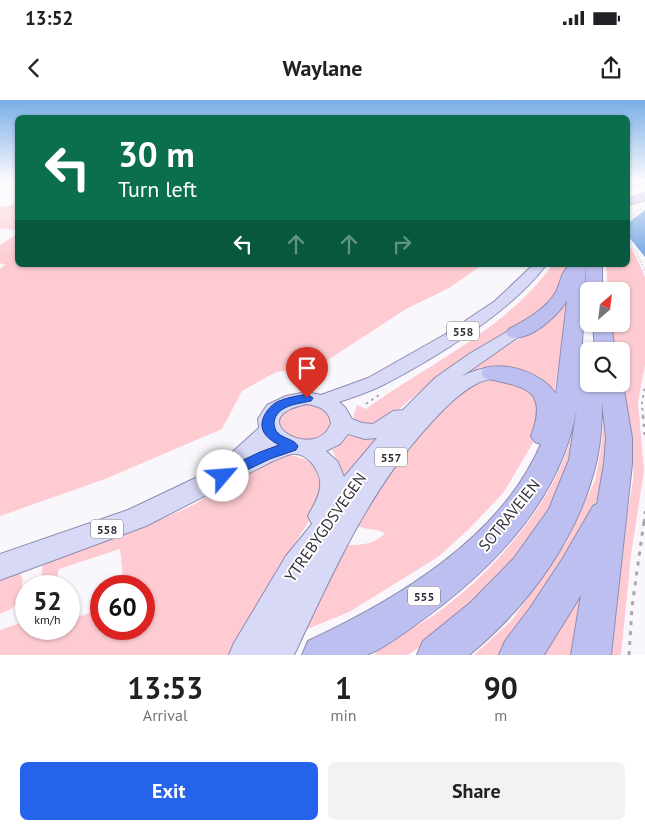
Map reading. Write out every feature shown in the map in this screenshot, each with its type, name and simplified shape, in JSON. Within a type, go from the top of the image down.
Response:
[{"type":"highway","points":[[516,333],[542,318],[558,303],[569,282],[572,267]]},
{"type":"highway","name":"SOTRAVEIEN","points":[[322,655],[400,612],[444,582],[480,553],[529,496],[544,472],[559,432],[567,391],[578,267]]},
{"type":"highway","points":[[594,267],[595,282]]},
{"type":"highway","name":"555","points":[[492,373],[512,376],[529,382],[542,393],[550,408],[543,441],[520,487],[512,518]]},
{"type":"highway","points":[[437,655],[491,610],[521,577],[548,540],[564,512],[583,460],[590,415],[591,392]]},
{"type":"highway","points":[[591,655],[618,464],[619,438],[613,392]]},
{"type":"highway","points":[[519,655],[572,578],[614,493]]},
{"type":"main road","name":"558","points":[[335,412],[369,390],[375,382],[470,326],[500,304],[538,267]]},
{"type":"main road","name":"YTREBYGDSVEGEN","points":[[246,655],[272,607],[308,568],[372,460],[442,382],[475,358],[516,333]]},
{"type":"main road","name":"557","points":[[276,655],[308,568],[403,442],[432,411],[463,383],[472,377],[492,373]]},
{"type":"main road","name":"557","points":[[335,412],[359,431],[382,430],[442,382]]},
{"type":"main road","name":"558","points":[[210,482],[248,453],[269,431],[268,419],[276,408],[282,404],[307,398],[335,412]]},
{"type":"main road","name":"558","points":[[0,567],[137,518],[265,455],[298,447],[315,446],[331,440],[337,435],[335,412]]},
{"type":"main road","points":[[269,431],[278,440],[298,447]]},
{"type":"main road","name":"557","points":[[298,447],[322,457],[328,464],[333,481],[331,495],[326,507],[308,535],[308,568]]},
{"type":"path","points":[[0,208],[13,207]]},
{"type":"path","points":[[630,217],[645,207]]},
{"type":"path","points":[[0,214],[8,210],[8,208]]},
{"type":"path","points":[[630,244],[637,253],[645,271]]},
{"type":"path","points":[[645,385],[642,404],[645,438]]},
{"type":"path","points":[[629,655],[632,608],[645,511]]},
{"type":"shaded area","points":[[15,207],[15,230],[0,228],[0,208]]},
{"type":"shaded area","points":[[15,235],[15,267],[479,267],[449,288],[406,309],[317,367],[276,372],[242,391],[222,429],[105,479],[0,516],[0,269],[5,265],[0,263],[0,245]]},
{"type":"shaded area","points":[[630,247],[645,277],[645,365],[638,402],[644,471],[631,555],[621,655],[605,655],[633,480],[632,447],[624,392],[630,392],[630,342],[610,342],[610,332],[630,332],[630,282],[607,282],[606,267],[630,267]]},
{"type":"shaded area","points":[[550,267],[567,267],[565,277],[547,307],[524,323],[488,342],[445,370],[384,422],[368,427],[357,422],[353,417],[357,405],[366,409],[465,344],[490,327],[534,288]]},
{"type":"shaded area","points":[[564,304],[567,304],[554,395],[480,370],[469,371],[528,333]]},
{"type":"shaded area","points":[[488,378],[531,388],[541,415],[534,441],[504,492],[469,529],[438,557],[349,612],[303,631],[345,545],[372,542],[385,533],[358,526],[356,522],[397,463],[414,440],[451,401],[470,387]]},
{"type":"shaded area","points":[[577,391],[583,392],[572,456],[547,516],[502,577],[434,638],[408,655],[374,655],[387,644],[430,618],[457,597],[477,580],[514,541],[545,497],[557,474],[567,451],[574,421]]},
{"type":"shaded area","points":[[303,404],[320,408],[332,422],[327,431],[315,439],[302,439],[279,430],[278,418],[288,409]]},
{"type":"shaded area","points":[[604,408],[609,442],[604,476],[593,511],[504,655],[474,655],[512,620],[568,540],[595,480],[601,448]]},
{"type":"shaded area","points":[[348,436],[365,439],[380,438],[344,482],[332,450],[339,446]]},
{"type":"shaded area","points":[[290,455],[300,458],[316,466],[324,473],[319,506],[274,575],[228,655],[0,655],[0,630],[15,625],[15,640],[80,640],[80,616],[90,613],[90,640],[155,640],[155,575],[123,575],[120,549],[59,569],[58,575],[41,575],[43,565],[49,560],[134,530],[185,509],[250,470],[277,458]]},
{"type":"shaded area","points":[[14,572],[21,575],[15,575],[15,606],[0,614],[0,576]]},
{"type":"shaded area","points":[[582,591],[578,655],[539,655]]},
{"type":"water","points":[[645,210],[645,257],[630,238],[630,221]]},
{"type":"route","points":[[223,476],[276,450],[291,446],[272,436],[269,431],[268,419],[271,413],[282,404],[307,398]]}]
